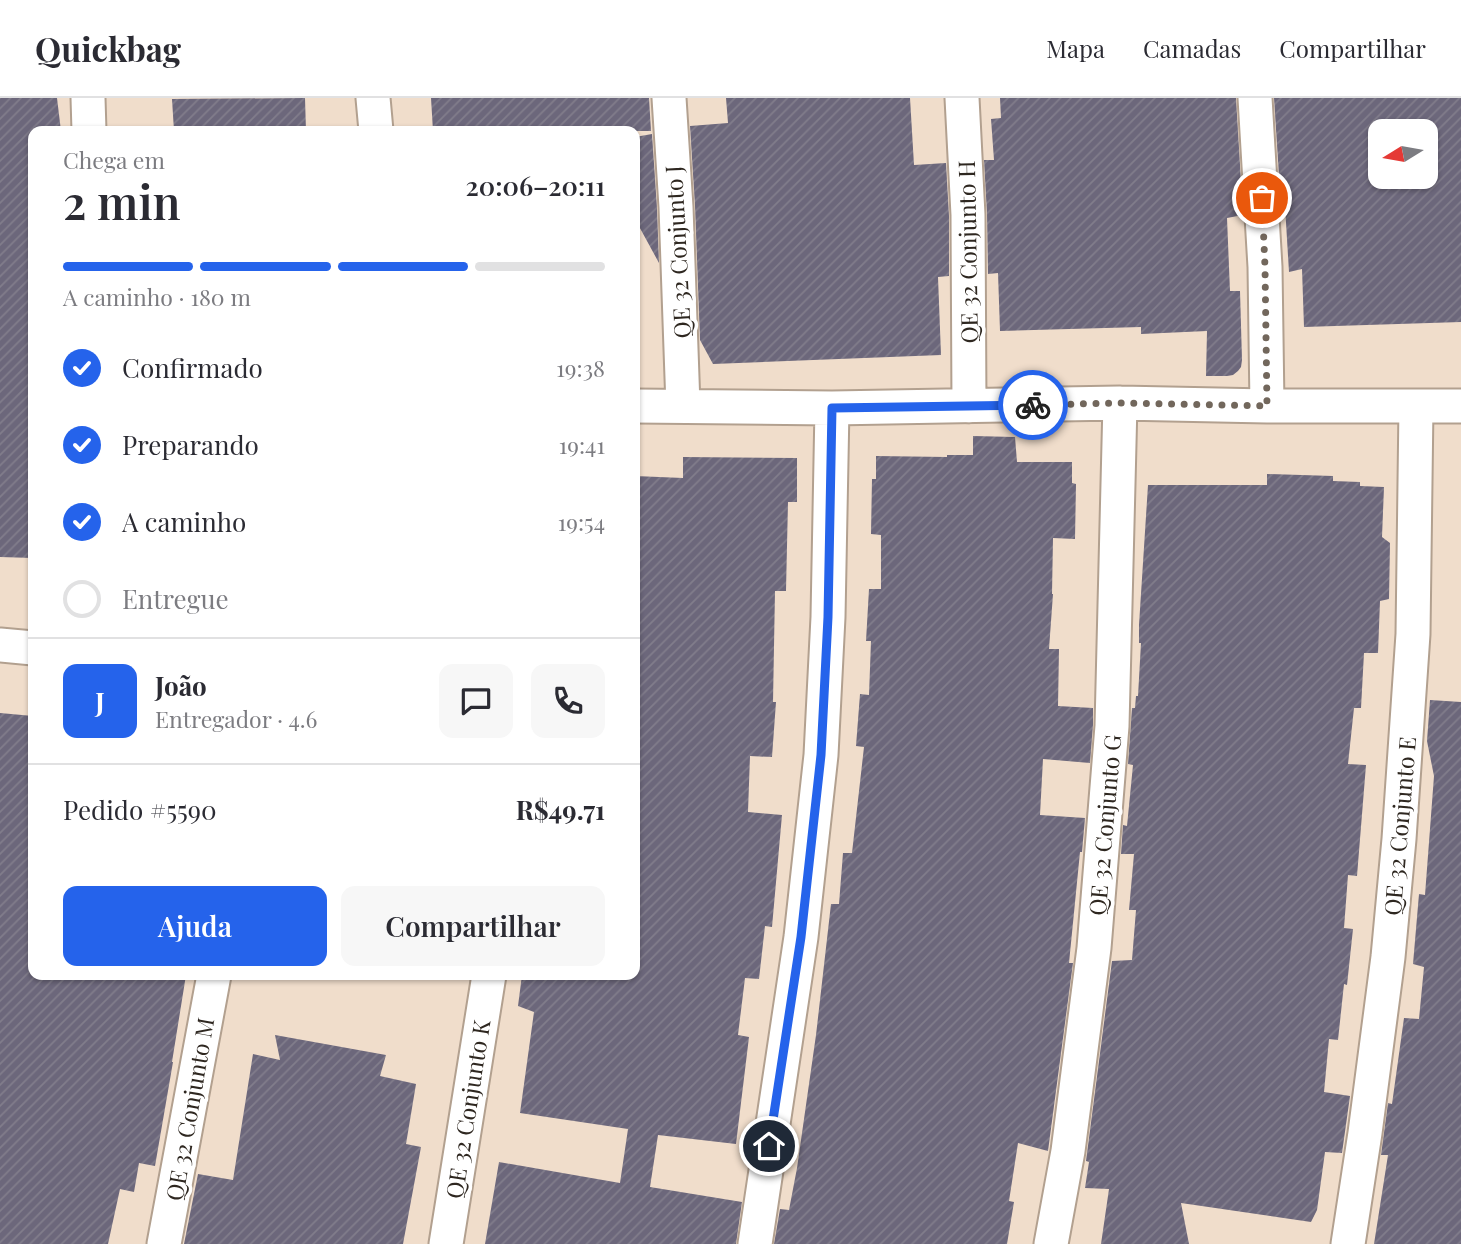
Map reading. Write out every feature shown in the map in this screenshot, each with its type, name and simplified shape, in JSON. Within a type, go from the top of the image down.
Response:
[{"type":"street","points":[[88,98],[89,126]]},
{"type":"street","points":[[373,98],[376,126]]},
{"type":"street","name":"QE 32 Conjunto J","points":[[669,98],[683,406]]},
{"type":"street","name":"QE 32 Conjunto H","points":[[962,98],[968,215],[969,406]]},
{"type":"street","points":[[1255,98],[1265,267],[1267,406]]},
{"type":"street","points":[[640,406],[832,408],[1120,403],[1461,406]]},
{"type":"street","name":"QE 32 Conjunto G","points":[[1051,1244],[1068,1151],[1094,948],[1111,740],[1120,403]]},
{"type":"street","name":"QE 32 Conjunto E","points":[[1348,1244],[1388,957],[1399,839],[1413,634],[1416,406]]},
{"type":"street","points":[[755,1244],[801,937],[821,755],[828,617],[832,408]]},
{"type":"street","points":[[0,645],[28,648]]},
{"type":"street","name":"QE 32 Conjunto M","points":[[164,1244],[213,980]]},
{"type":"street","name":"QE 32 Conjunto K","points":[[446,1244],[488,980]]},
{"type":"building","points":[[0,98],[57,98],[60,126],[28,126],[28,558],[0,557]]},
{"type":"building","points":[[305,98],[306,126],[174,126],[172,99]]},
{"type":"building","points":[[431,98],[649,98],[651,131],[640,131],[640,126],[433,126]]},
{"type":"building","points":[[726,98],[910,98],[914,165],[946,163],[949,276],[938,277],[941,355],[713,364],[700,340],[690,126],[728,123]]},
{"type":"building","points":[[1000,98],[1236,98],[1243,215],[1227,218],[1230,291],[1240,291],[1242,360],[1238,371],[1227,376],[1206,376],[1207,331],[1141,334],[1141,327],[1000,331],[998,273],[988,274],[984,160],[994,160],[991,119],[1001,118]]},
{"type":"building","points":[[1274,98],[1461,98],[1461,322],[1304,327],[1302,269],[1289,272],[1285,206],[1281,207]]},
{"type":"building","points":[[652,134],[659,263],[640,228],[640,136]]},
{"type":"building","points":[[973,436],[1015,437],[1017,462],[1072,462],[1072,483],[1076,484],[1075,539],[1053,538],[1049,649],[1059,649],[1058,706],[1093,708],[1093,725],[1090,763],[1043,759],[1040,815],[1085,818],[1069,963],[1073,963],[1048,1151],[1018,1143],[1009,1201],[1014,1202],[1007,1244],[774,1244],[780,1209],[789,1210],[797,1168],[831,904],[839,904],[843,853],[852,853],[864,747],[856,746],[860,694],[869,695],[871,641],[866,641],[869,589],[881,589],[881,535],[871,534],[872,479],[876,479],[876,456],[973,455]]},
{"type":"building","points":[[683,457],[797,458],[797,502],[788,502],[786,591],[775,591],[773,702],[776,702],[772,757],[750,756],[748,812],[782,815],[772,927],[765,926],[759,979],[745,978],[738,1035],[749,1037],[736,1144],[658,1135],[650,1187],[742,1202],[736,1244],[485,1244],[499,1162],[620,1183],[628,1129],[520,1113],[534,1012],[518,1006],[521,980],[640,980],[640,476],[683,478]]},
{"type":"building","points":[[1267,474],[1333,476],[1333,481],[1360,482],[1360,486],[1384,487],[1382,537],[1390,543],[1389,599],[1380,601],[1378,653],[1364,653],[1361,708],[1354,708],[1348,764],[1366,765],[1357,876],[1348,875],[1344,928],[1353,929],[1347,985],[1344,984],[1338,1040],[1329,1039],[1324,1092],[1350,1096],[1342,1153],[1325,1152],[1317,1210],[1311,1222],[1181,1203],[1189,1244],[1101,1244],[1109,1189],[1085,1188],[1089,1162],[1086,1161],[1112,961],[1132,960],[1136,910],[1129,910],[1134,854],[1121,854],[1123,825],[1127,826],[1133,765],[1128,764],[1132,708],[1135,708],[1138,696],[1141,643],[1139,625],[1148,485],[1267,485]]},
{"type":"building","points":[[1430,700],[1461,702],[1461,1244],[1374,1244],[1388,1155],[1381,1155],[1388,1103],[1392,1104],[1404,1018],[1419,1019],[1424,967],[1413,964],[1419,894],[1425,895],[1434,776],[1427,741]]},
{"type":"building","points":[[0,713],[28,716],[28,980],[185,980],[155,1166],[139,1163],[134,1192],[120,1189],[108,1244],[0,1244]]},
{"type":"building","points":[[275,1035],[386,1055],[380,1076],[416,1084],[406,1144],[421,1147],[403,1244],[184,1244],[198,1174],[233,1180],[253,1054],[280,1060]]},
{"type":"way so far","points":[[1033,405],[1120,403],[1267,406],[1262,198]]},
{"type":"route","points":[[769,1146],[801,937],[821,755],[828,617],[832,408],[1033,405]]}]
